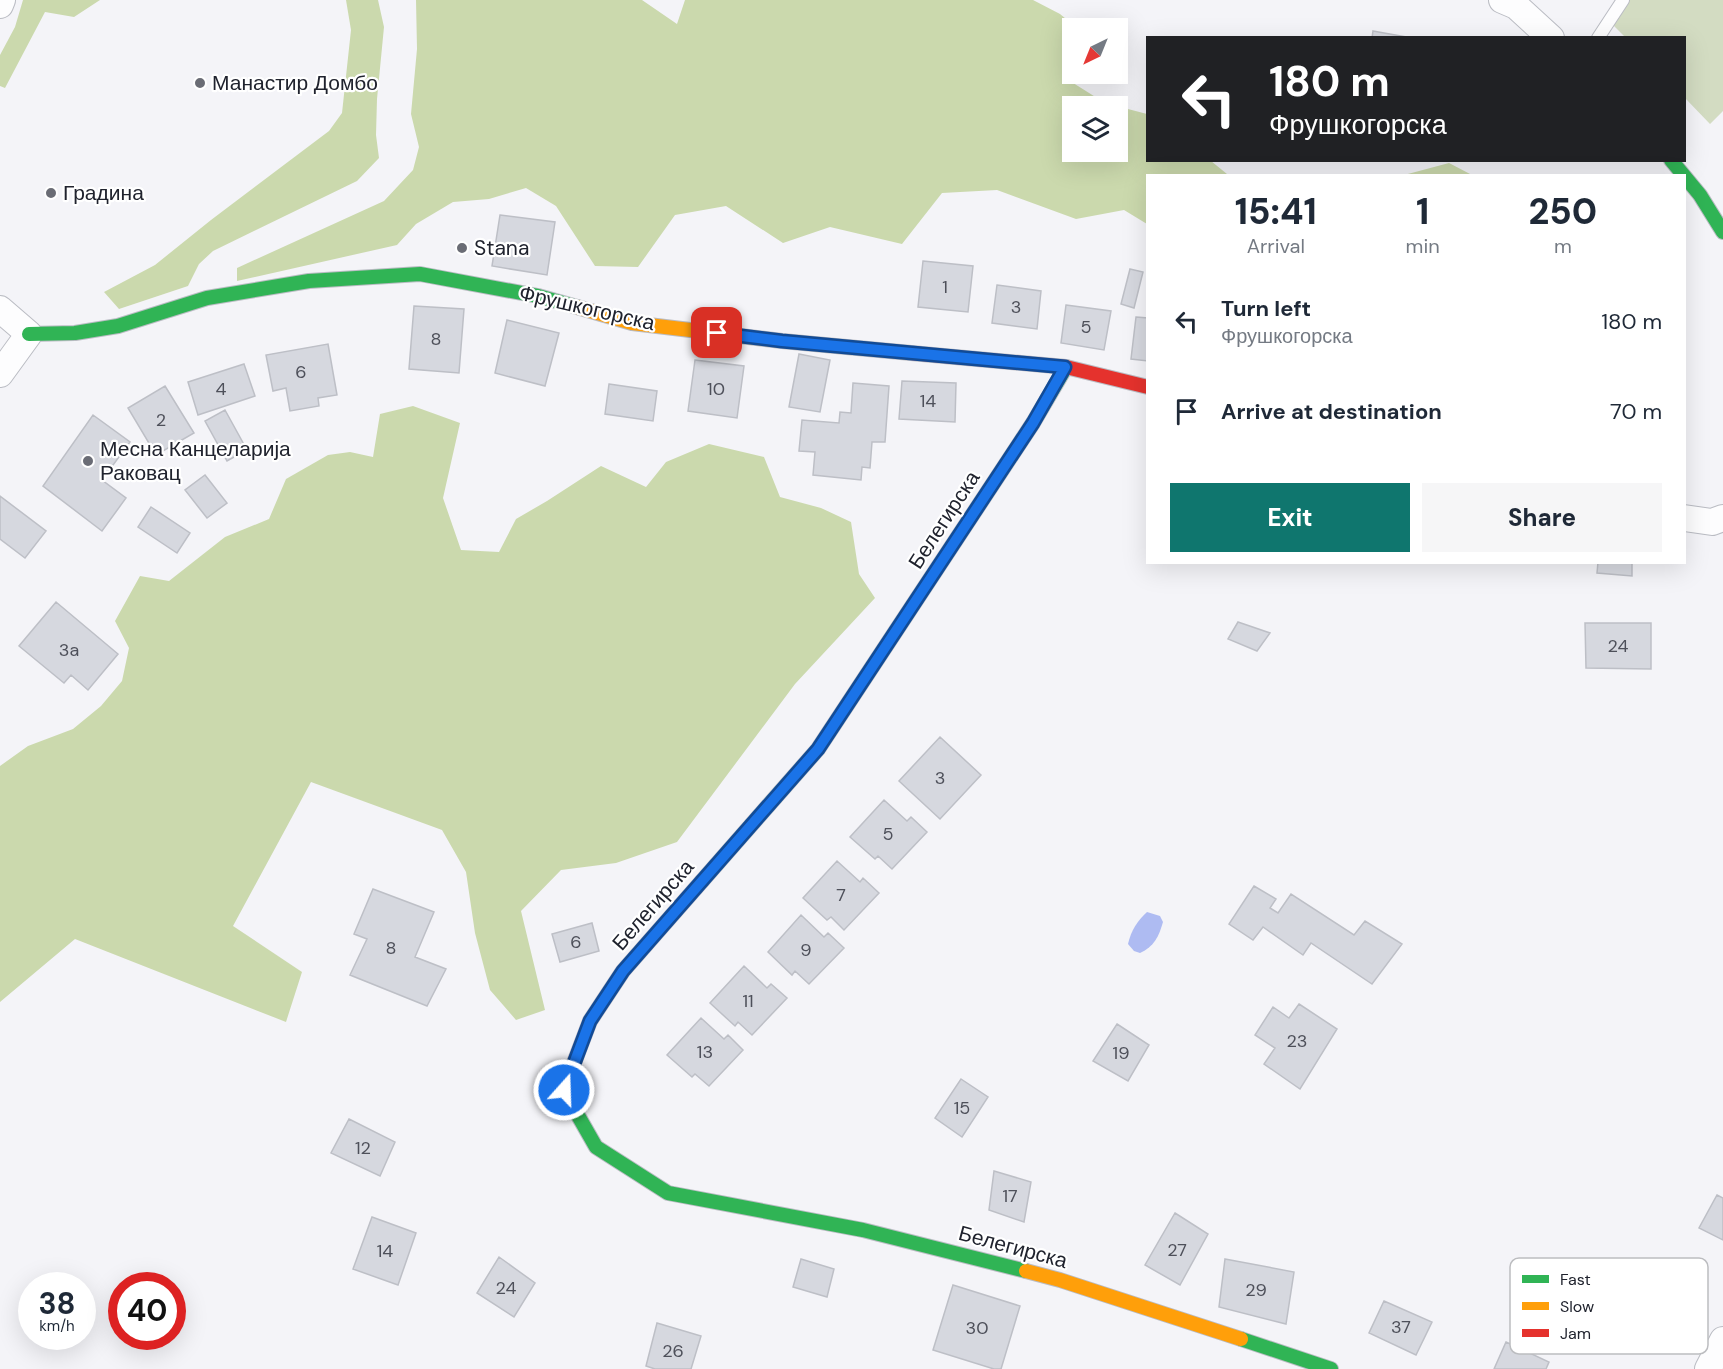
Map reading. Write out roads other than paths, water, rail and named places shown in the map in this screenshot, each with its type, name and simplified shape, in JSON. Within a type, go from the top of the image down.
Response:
[{"type":"street","points":[[0,5],[2,0]]},
{"type":"street","points":[[1512,2],[1549,36]]},
{"type":"street","points":[[1673,162],[1682,174]]},
{"type":"street","points":[[1686,179],[1715,216],[1723,232]]},
{"type":"street","name":"Фрушкогорска","points":[[29,334],[75,333],[118,327],[207,298],[309,281],[420,274],[538,296],[632,322],[782,341],[1065,367],[1146,387]]},
{"type":"street","points":[[0,309],[29,334],[0,374]]},
{"type":"street","name":"Белегирска","points":[[1065,367],[1033,423],[818,749],[623,971],[590,1021],[564,1090],[596,1147],[668,1193],[863,1230],[1060,1280],[1331,1369]]},
{"type":"street","points":[[1686,518],[1712,522],[1723,518]]},
{"type":"street","points":[[1708,1369],[1723,1340]]},
{"type":"lane","points":[[1599,36],[1623,0]]},
{"type":"water","points":[[1147,912],[1160,916],[1163,922],[1155,940],[1149,948],[1140,953],[1134,951],[1128,944],[1135,927]]},
{"type":"place","name":"Манастир Домбо","points":[[200,83]]},
{"type":"place","name":"Градина","points":[[51,193]]},
{"type":"place","name":"Stana","points":[[462,248]]},
{"type":"place","name":"Месна Канцеларија Раковац","points":[[88,461]]}]
